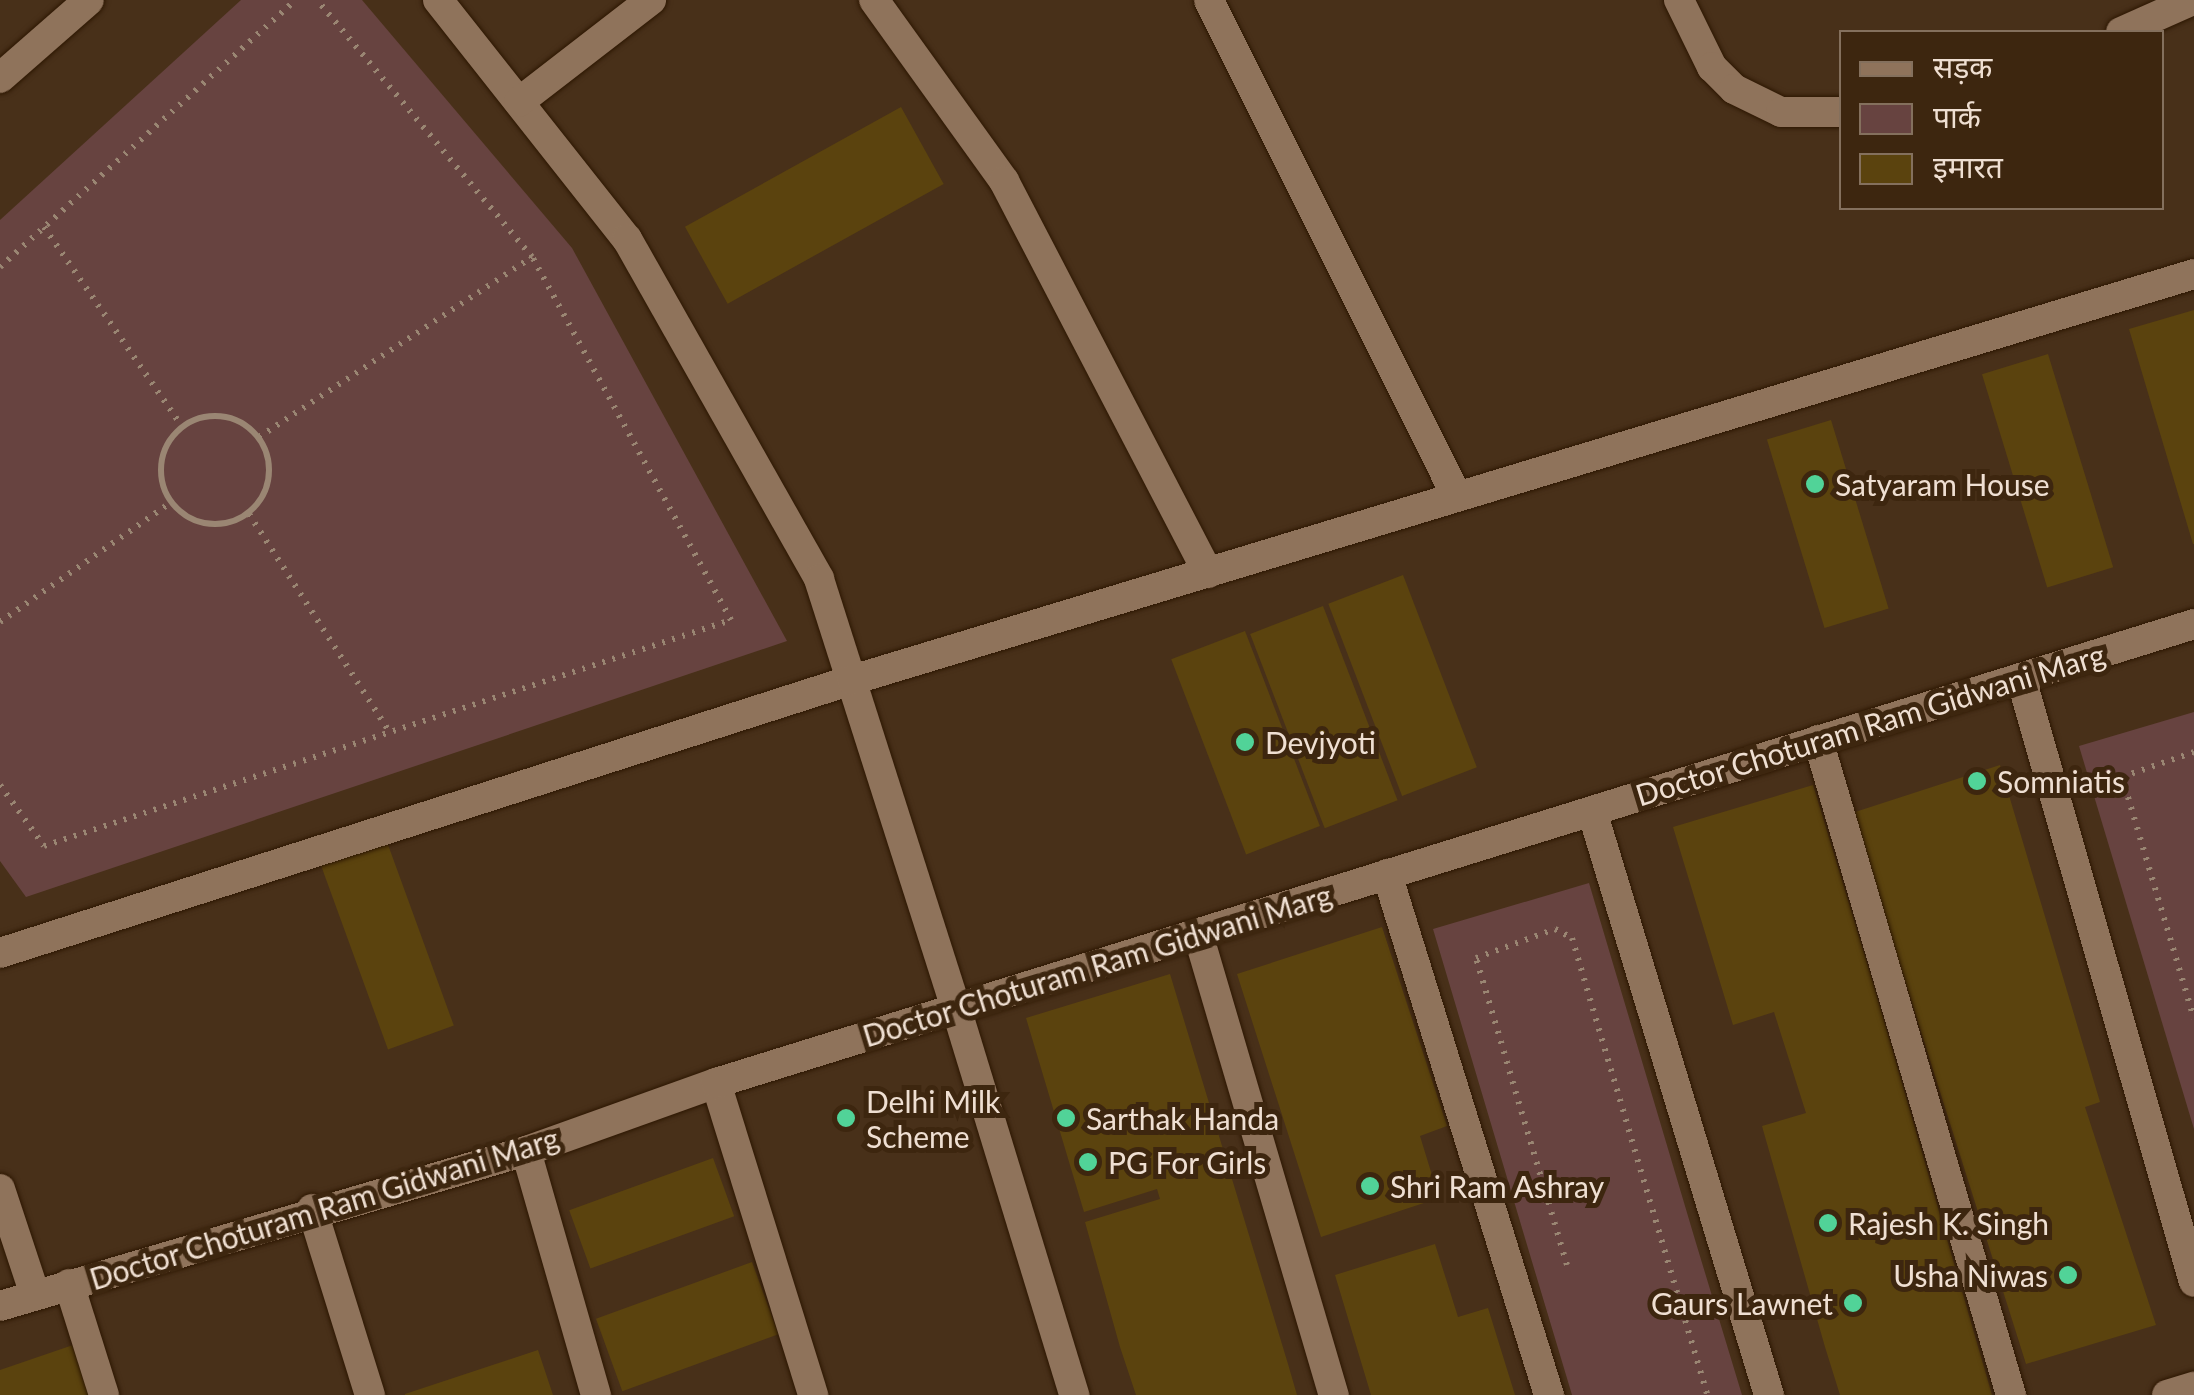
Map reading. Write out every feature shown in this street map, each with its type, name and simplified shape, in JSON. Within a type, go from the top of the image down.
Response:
[{"type":"street","points":[[0,78],[88,0]]},
{"type":"street","points":[[438,0],[627,238],[818,579],[956,1008],[1074,1395]]},
{"type":"street","points":[[519,102],[651,0]]},
{"type":"street","points":[[874,0],[1004,181],[1208,573]]},
{"type":"street","points":[[1209,0],[1457,497]]},
{"type":"street","points":[[1679,0],[1712,67],[1734,89],[1781,112],[1839,112]]},
{"type":"street","points":[[2125,30],[2193,0]]},
{"type":"street","points":[[0,953],[852,680],[2194,274]]},
{"type":"street","name":"Doctor Choturam Ram Gidwani Marg","points":[[0,1306],[312,1209],[526,1151],[716,1083],[2194,624]]},
{"type":"street","points":[[2021,678],[2194,1282]]},
{"type":"street","points":[[1818,740],[2011,1395]]},
{"type":"street","points":[[1592,811],[1770,1395]]},
{"type":"street","points":[[1387,874],[1549,1395]]},
{"type":"street","points":[[1198,934],[1334,1395]]},
{"type":"street","points":[[716,1083],[813,1395]]},
{"type":"street","points":[[526,1151],[596,1395]]},
{"type":"street","points":[[0,1189],[35,1296]]},
{"type":"street","points":[[312,1209],[370,1395]]},
{"type":"street","points":[[69,1284],[104,1395]]},
{"type":"street","points":[[2167,1395],[2194,1387]]},
{"type":"path","points":[[0,267],[294,0]]},
{"type":"path","points":[[0,785],[44,846],[731,620],[532,257],[317,0]]},
{"type":"path","points":[[44,227],[182,426]]},
{"type":"path","points":[[259,437],[532,257]]},
{"type":"path","points":[[221,417],[259,437],[269,477],[249,514],[202,522],[170,503],[160,464],[182,426],[221,417]]},
{"type":"path","points":[[0,622],[170,503]]},
{"type":"path","points":[[249,514],[391,734]]},
{"type":"path","points":[[2194,752],[2122,777],[2194,1019]]},
{"type":"path","points":[[1572,1283],[1476,958],[1555,929],[1572,938],[1708,1395]]},
{"type":"green space","points":[[241,0],[362,0],[572,248],[787,641],[26,897],[0,861],[0,220]]},
{"type":"green space","points":[[2194,712],[2194,1129],[2079,746]]},
{"type":"green space","points":[[1589,883],[1742,1395],[1572,1395],[1533,1265],[1433,929]]},
{"type":"building","points":[[901,107],[944,184],[728,304],[685,227]]},
{"type":"building","points":[[2194,310],[2194,544],[2193,544],[2129,329]]},
{"type":"building","points":[[2048,354],[2113,567],[2047,587],[1982,374]]},
{"type":"building","name":"Satyaram House","points":[[1831,420],[1889,608],[1825,628],[1767,440]]},
{"type":"building","points":[[1403,575],[1477,767],[1402,796],[1328,604]]},
{"type":"building","points":[[1323,606],[1398,800],[1325,828],[1250,634]]},
{"type":"building","name":"Devjyoti","points":[[1245,631],[1320,826],[1246,854],[1171,659]]},
{"type":"building","points":[[2000,765],[2100,1102],[2085,1107],[2156,1325],[2026,1364],[1852,813]]},
{"type":"building","points":[[1813,785],[1992,1395],[1840,1395],[1825,1347],[1762,1126],[1806,1113],[1774,1012],[1733,1025],[1673,827]]},
{"type":"building","points":[[383,831],[454,1026],[388,1049],[317,855]]},
{"type":"building","points":[[1382,927],[1447,1126],[1420,1136],[1439,1198],[1321,1237],[1237,974]]},
{"type":"building","points":[[1170,974],[1297,1395],[1136,1395],[1120,1347],[1085,1222],[1160,1199],[1157,1189],[1084,1212],[1026,1018]]},
{"type":"building","points":[[713,1158],[734,1216],[590,1269],[569,1210]]},
{"type":"building","points":[[1435,1244],[1458,1317],[1488,1308],[1515,1395],[1371,1395],[1335,1275]]},
{"type":"building","points":[[752,1262],[778,1334],[622,1391],[596,1319]]},
{"type":"building","points":[[73,1345],[90,1395],[0,1395],[0,1370]]},
{"type":"building","points":[[538,1350],[553,1395],[405,1395],[405,1394]]},
{"type":"place","name":"Satyaram House","points":[[1815,484]]},
{"type":"place","name":"Devjyoti","points":[[1245,742]]},
{"type":"place","name":"Somniatis","points":[[1977,781]]},
{"type":"place","name":"Delhi Milk Scheme","points":[[846,1118]]},
{"type":"place","name":"Sarthak Handa","points":[[1066,1118]]},
{"type":"place","name":"PG For Girls","points":[[1088,1162]]},
{"type":"place","name":"Shri Ram Ashray","points":[[1370,1186]]},
{"type":"place","name":"Rajesh K. Singh","points":[[1828,1223]]},
{"type":"place","name":"Usha Niwas","points":[[2068,1275]]},
{"type":"place","name":"Gaurs Lawnet","points":[[1853,1303]]}]
